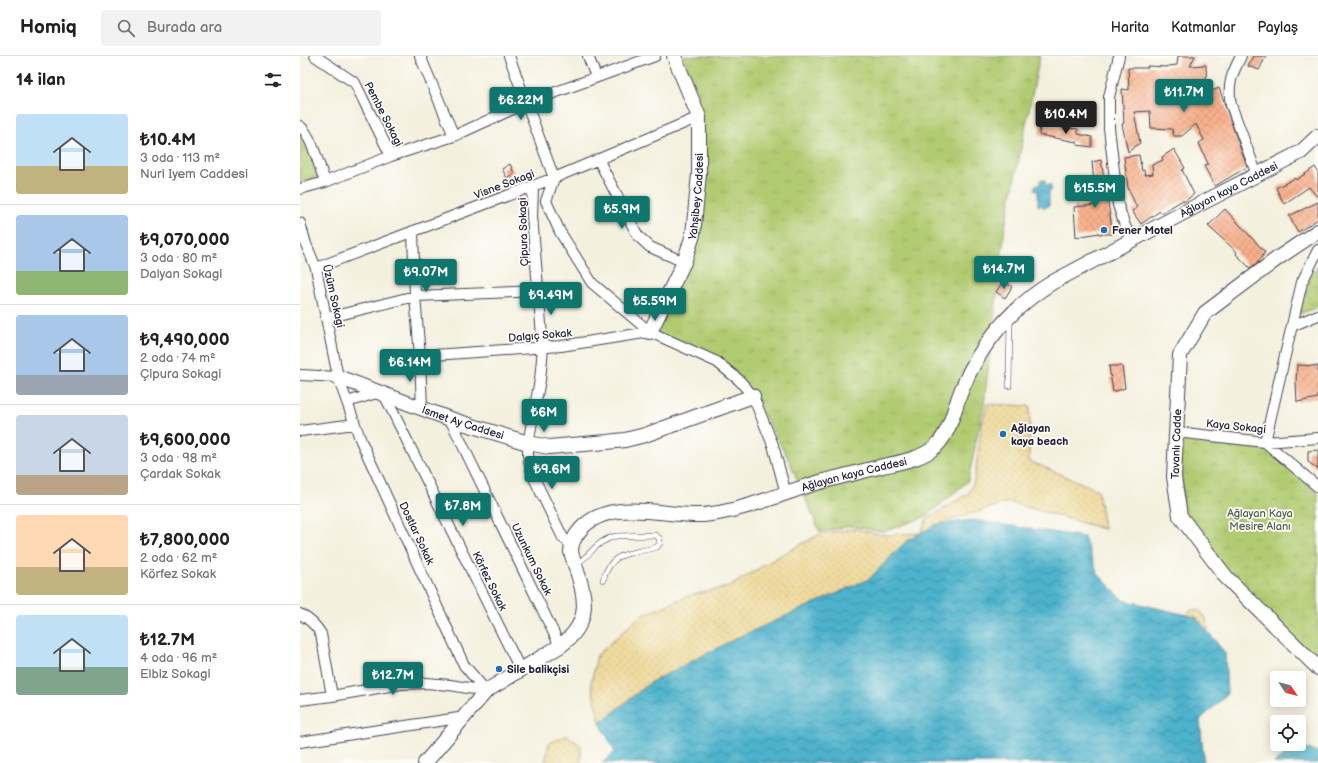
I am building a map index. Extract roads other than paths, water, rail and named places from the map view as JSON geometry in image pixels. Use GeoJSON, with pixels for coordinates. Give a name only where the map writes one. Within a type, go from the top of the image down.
{"type":"FeatureCollection","features":[{"type":"Feature","properties":{"kind":"street","name":"Pembe Sokagi"},"geometry":{"type":"LineString","coordinates":[[315,56],[355,83],[391,156]]}},
{"type":"Feature","properties":{"kind":"street"},"geometry":{"type":"LineString","coordinates":[[420,56],[454,136]]}},
{"type":"Feature","properties":{"kind":"street"},"geometry":{"type":"LineString","coordinates":[[509,56],[554,178],[546,201],[560,232],[592,283],[650,332],[717,362],[739,380],[753,396],[773,445],[786,494]]}},
{"type":"Feature","properties":{"kind":"street"},"geometry":{"type":"LineString","coordinates":[[588,56],[596,77]]}},
{"type":"Feature","properties":{"kind":"street"},"geometry":{"type":"LineString","coordinates":[[300,189],[325,182],[391,156],[454,136],[526,103],[655,56]]}},
{"type":"Feature","properties":{"kind":"street","name":"Yahşibey Caddesi"},"geometry":{"type":"LineString","coordinates":[[650,332],[684,262],[693,235],[699,174],[699,117],[674,56]]}},
{"type":"Feature","properties":{"kind":"street"},"geometry":{"type":"LineString","coordinates":[[1119,56],[1109,98],[1109,128],[1118,205],[1132,241]]}},
{"type":"Feature","properties":{"kind":"street"},"geometry":{"type":"LineString","coordinates":[[1241,56],[1232,74],[1229,89],[1231,105],[1257,175]]}},
{"type":"Feature","properties":{"kind":"street","name":"Visne Sokagi"},"geometry":{"type":"LineString","coordinates":[[316,268],[554,178],[699,117]]}},
{"type":"Feature","properties":{"kind":"street"},"geometry":{"type":"LineString","coordinates":[[300,126],[304,129],[315,152],[325,182]]}},
{"type":"Feature","properties":{"kind":"street","name":"Ağlayan kaya Caddesi"},"geometry":{"type":"LineString","coordinates":[[571,544],[580,530],[592,519],[612,511],[625,510],[688,515],[718,514],[786,494],[822,481],[919,457],[935,447],[942,439],[948,428],[968,373],[987,342],[1010,316],[1037,292],[1301,152],[1318,136]]}},
{"type":"Feature","properties":{"kind":"street"},"geometry":{"type":"LineString","coordinates":[[598,159],[638,236],[650,247],[684,262]]}},
{"type":"Feature","properties":{"kind":"street","name":"Çipura Sokagi"},"geometry":{"type":"LineString","coordinates":[[533,186],[532,216],[543,348],[540,380],[528,443],[529,462],[534,478],[563,538],[571,544]]}},
{"type":"Feature","properties":{"kind":"street","name":"Üzüm Sokagi"},"geometry":{"type":"LineString","coordinates":[[300,223],[303,245],[316,268],[338,377]]}},
{"type":"Feature","properties":{"kind":"street"},"geometry":{"type":"LineString","coordinates":[[413,231],[415,296],[420,356],[422,408]]}},
{"type":"Feature","properties":{"kind":"street","name":"Tavanlı Cadde"},"geometry":{"type":"LineString","coordinates":[[1318,231],[1278,258],[1205,313],[1180,355],[1174,477],[1180,516],[1226,577],[1318,668]]}},
{"type":"Feature","properties":{"kind":"street"},"geometry":{"type":"LineString","coordinates":[[1318,250],[1302,282],[1265,442],[1318,487]]}},
{"type":"Feature","properties":{"kind":"street"},"geometry":{"type":"LineString","coordinates":[[327,318],[415,296],[538,291]]}},
{"type":"Feature","properties":{"kind":"street"},"geometry":{"type":"LineString","coordinates":[[1292,326],[1318,314]]}},
{"type":"Feature","properties":{"kind":"street","name":"Dalgıç Sokak"},"geometry":{"type":"LineString","coordinates":[[420,356],[543,348],[650,332]]}},
{"type":"Feature","properties":{"kind":"street"},"geometry":{"type":"LineString","coordinates":[[300,375],[338,377]]}},
{"type":"Feature","properties":{"kind":"street","name":"İsmet Ay Caddesi"},"geometry":{"type":"LineString","coordinates":[[338,377],[450,419],[528,443],[549,447],[625,440],[658,431],[753,396]]}},
{"type":"Feature","properties":{"kind":"street","name":"Dostlar Sokak"},"geometry":{"type":"LineString","coordinates":[[338,377],[361,441],[464,665],[486,692]]}},
{"type":"Feature","properties":{"kind":"street"},"geometry":{"type":"LineString","coordinates":[[347,402],[382,393]]}},
{"type":"Feature","properties":{"kind":"street","name":"Körfez Sokak"},"geometry":{"type":"LineString","coordinates":[[382,393],[521,671]]}},
{"type":"Feature","properties":{"kind":"street","name":"Uzunkum Sokak"},"geometry":{"type":"LineString","coordinates":[[450,419],[560,646]]}},
{"type":"Feature","properties":{"kind":"street"},"geometry":{"type":"LineString","coordinates":[[300,431],[355,424]]}},
{"type":"Feature","properties":{"kind":"street","name":"Kaya Sokagi"},"geometry":{"type":"LineString","coordinates":[[1176,432],[1265,442],[1318,438]]}},
{"type":"Feature","properties":{"kind":"street"},"geometry":{"type":"LineString","coordinates":[[425,763],[486,692],[560,646],[575,632],[582,617],[584,599],[571,552],[571,544]]}},
{"type":"Feature","properties":{"kind":"street"},"geometry":{"type":"LineString","coordinates":[[300,614],[308,619],[321,634],[332,696]]}},
{"type":"Feature","properties":{"kind":"street"},"geometry":{"type":"LineString","coordinates":[[300,700],[401,684],[450,684],[486,692]]}},
{"type":"Feature","properties":{"kind":"street"},"geometry":{"type":"LineString","coordinates":[[300,742],[465,717]]}},
{"type":"Feature","properties":{"kind":"lane"},"geometry":{"type":"LineString","coordinates":[[1009,386],[1010,316]]}},
{"type":"Feature","properties":{"kind":"lane"},"geometry":{"type":"LineString","coordinates":[[575,564],[596,546],[611,538],[655,535],[659,538],[660,543],[657,546],[620,555],[608,568],[603,580]]}},
{"type":"Feature","properties":{"kind":"water"},"geometry":{"type":"Polygon","coordinates":[[[1040,180],[1045,180],[1045,185],[1051,185],[1051,190],[1049,191],[1049,206],[1044,208],[1041,205],[1038,206],[1038,192],[1035,190],[1035,185],[1040,185],[1040,180]]]}},
{"type":"Feature","properties":{"kind":"water"},"geometry":{"type":"Polygon","coordinates":[[[972,520],[1084,537],[1098,574],[1123,600],[1196,617],[1225,653],[1227,694],[1200,720],[1204,763],[602,763],[615,752],[600,723],[651,682],[739,637],[869,579],[905,542],[935,525],[972,520]]]}},
{"type":"Feature","properties":{"kind":"water"},"geometry":{"type":"Polygon","coordinates":[[[1306,748],[1318,752],[1318,763],[1274,763],[1289,751],[1306,751],[1306,748]]]}},
{"type":"Feature","properties":{"kind":"place","name":"Fener Motel"},"geometry":{"type":"Point","coordinates":[1104,230]}},
{"type":"Feature","properties":{"kind":"place","name":"Ağlayan kaya beach"},"geometry":{"type":"Point","coordinates":[1003,434]}},
{"type":"Feature","properties":{"kind":"place","name":"Sile balikçisi"},"geometry":{"type":"Point","coordinates":[499,669]}},
{"type":"Feature","properties":{"kind":"park label","name":"Ağlayan Kaya Mesire Alanı"},"geometry":{"type":"Point","coordinates":[1260,519]}}]}
